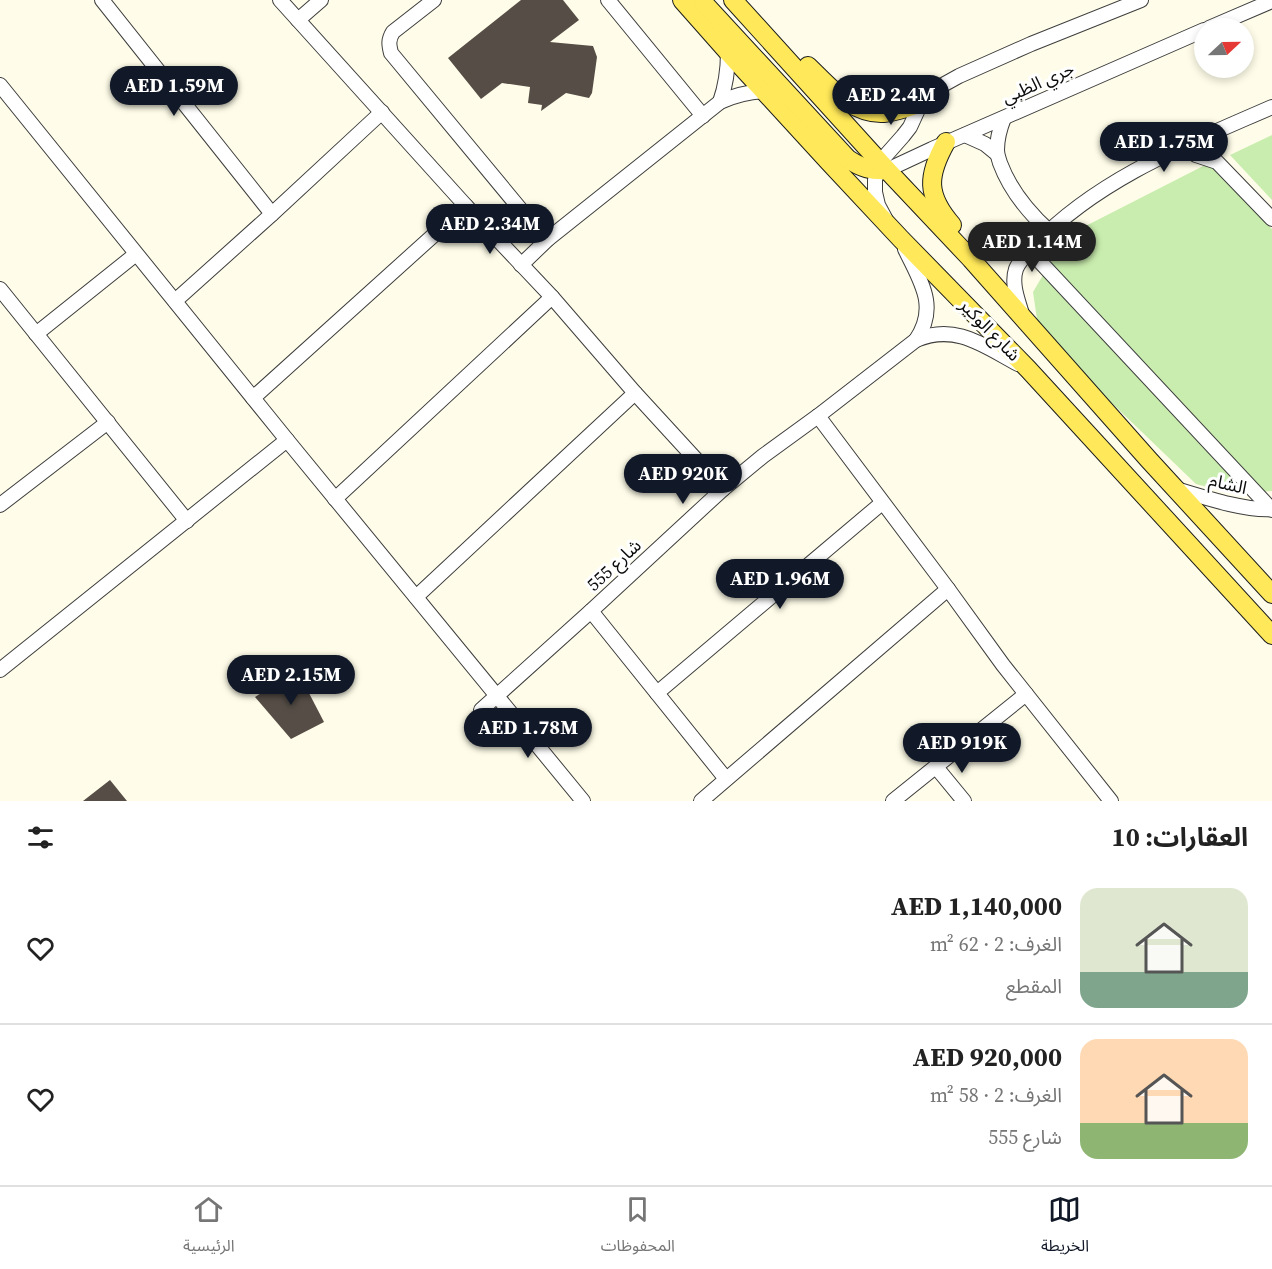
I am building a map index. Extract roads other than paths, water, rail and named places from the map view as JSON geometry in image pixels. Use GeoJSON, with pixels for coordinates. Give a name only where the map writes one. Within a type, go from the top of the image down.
{"type":"FeatureCollection","features":[{"type":"Feature","properties":{"kind":"main road","name":"شارع الوكير"},"geometry":{"type":"LineString","coordinates":[[682,0],[896,234],[1028,369],[1272,635]]}},
{"type":"Feature","properties":{"kind":"main road"},"geometry":{"type":"LineString","coordinates":[[701,0],[848,159],[867,169],[881,168]]}},
{"type":"Feature","properties":{"kind":"main road","name":"شارع الوكير"},"geometry":{"type":"LineString","coordinates":[[733,0],[881,168],[971,259],[1272,594]]}},
{"type":"Feature","properties":{"kind":"main road"},"geometry":{"type":"LineString","coordinates":[[778,50],[792,53],[844,100],[858,108],[884,113],[921,103]]}},
{"type":"Feature","properties":{"kind":"main road"},"geometry":{"type":"LineString","coordinates":[[946,142],[933,169],[933,194],[939,208],[966,242],[971,259]]}},
{"type":"Feature","properties":{"kind":"street"},"geometry":{"type":"LineString","coordinates":[[102,0],[272,214]]}},
{"type":"Feature","properties":{"kind":"street"},"geometry":{"type":"LineString","coordinates":[[280,0],[466,206],[552,297],[635,393],[723,489]]}},
{"type":"Feature","properties":{"kind":"street"},"geometry":{"type":"LineString","coordinates":[[298,20],[321,0]]}},
{"type":"Feature","properties":{"kind":"street"},"geometry":{"type":"LineString","coordinates":[[434,0],[393,32],[388,44],[391,53],[541,234],[548,239]]}},
{"type":"Feature","properties":{"kind":"street"},"geometry":{"type":"LineString","coordinates":[[608,0],[703,116]]}},
{"type":"Feature","properties":{"kind":"street"},"geometry":{"type":"LineString","coordinates":[[916,340],[925,324],[927,298],[896,234],[883,216],[877,198],[875,180],[910,127],[921,103],[932,91],[959,76],[1112,5],[1141,0]]}},
{"type":"Feature","properties":{"kind":"street"},"geometry":{"type":"LineString","coordinates":[[1233,18],[1272,2]]}},
{"type":"Feature","properties":{"kind":"street","name":"جري الظبي"},"geometry":{"type":"LineString","coordinates":[[881,168],[965,135],[1194,34]]}},
{"type":"Feature","properties":{"kind":"street"},"geometry":{"type":"LineString","coordinates":[[720,102],[728,72],[728,52]]}},
{"type":"Feature","properties":{"kind":"street"},"geometry":{"type":"LineString","coordinates":[[0,86],[583,801]]}},
{"type":"Feature","properties":{"kind":"street"},"geometry":{"type":"LineString","coordinates":[[521,265],[548,239],[720,102],[746,92],[764,91]]}},
{"type":"Feature","properties":{"kind":"street"},"geometry":{"type":"LineString","coordinates":[[1023,318],[1014,276],[1017,266],[1049,231],[1106,189],[1156,159],[1272,107]]}},
{"type":"Feature","properties":{"kind":"street"},"geometry":{"type":"LineString","coordinates":[[175,301],[382,112]]}},
{"type":"Feature","properties":{"kind":"street"},"geometry":{"type":"LineString","coordinates":[[1004,118],[996,153],[1003,171],[1022,203],[1049,231]]}},
{"type":"Feature","properties":{"kind":"street"},"geometry":{"type":"LineString","coordinates":[[965,135],[985,144],[996,153]]}},
{"type":"Feature","properties":{"kind":"street"},"geometry":{"type":"LineString","coordinates":[[1185,145],[1196,155],[1212,160],[1223,167],[1272,219]]}},
{"type":"Feature","properties":{"kind":"street"},"geometry":{"type":"LineString","coordinates":[[253,398],[466,206]]}},
{"type":"Feature","properties":{"kind":"street"},"geometry":{"type":"LineString","coordinates":[[1030,251],[1272,509]]}},
{"type":"Feature","properties":{"kind":"street"},"geometry":{"type":"LineString","coordinates":[[36,334],[136,254]]}},
{"type":"Feature","properties":{"kind":"street"},"geometry":{"type":"LineString","coordinates":[[0,289],[187,521]]}},
{"type":"Feature","properties":{"kind":"street"},"geometry":{"type":"LineString","coordinates":[[336,499],[552,297]]}},
{"type":"Feature","properties":{"kind":"street","name":"شارع 555"},"geometry":{"type":"LineString","coordinates":[[481,710],[723,489],[916,340],[942,333],[958,334],[1028,369]]}},
{"type":"Feature","properties":{"kind":"street"},"geometry":{"type":"LineString","coordinates":[[416,597],[635,393]]}},
{"type":"Feature","properties":{"kind":"street"},"geometry":{"type":"LineString","coordinates":[[818,416],[1003,665],[1111,801]]}},
{"type":"Feature","properties":{"kind":"street"},"geometry":{"type":"LineString","coordinates":[[2,498],[108,422]]}},
{"type":"Feature","properties":{"kind":"street"},"geometry":{"type":"LineString","coordinates":[[0,670],[287,440]]}},
{"type":"Feature","properties":{"kind":"street","name":"الشام"},"geometry":{"type":"LineString","coordinates":[[1176,489],[1225,502],[1272,509]]}},
{"type":"Feature","properties":{"kind":"street"},"geometry":{"type":"LineString","coordinates":[[657,693],[882,503]]}},
{"type":"Feature","properties":{"kind":"street"},"geometry":{"type":"LineString","coordinates":[[701,801],[948,589]]}},
{"type":"Feature","properties":{"kind":"street"},"geometry":{"type":"LineString","coordinates":[[591,611],[726,779]]}},
{"type":"Feature","properties":{"kind":"street"},"geometry":{"type":"LineString","coordinates":[[893,801],[1026,694]]}},
{"type":"Feature","properties":{"kind":"street"},"geometry":{"type":"LineString","coordinates":[[936,767],[964,801]]}}]}
